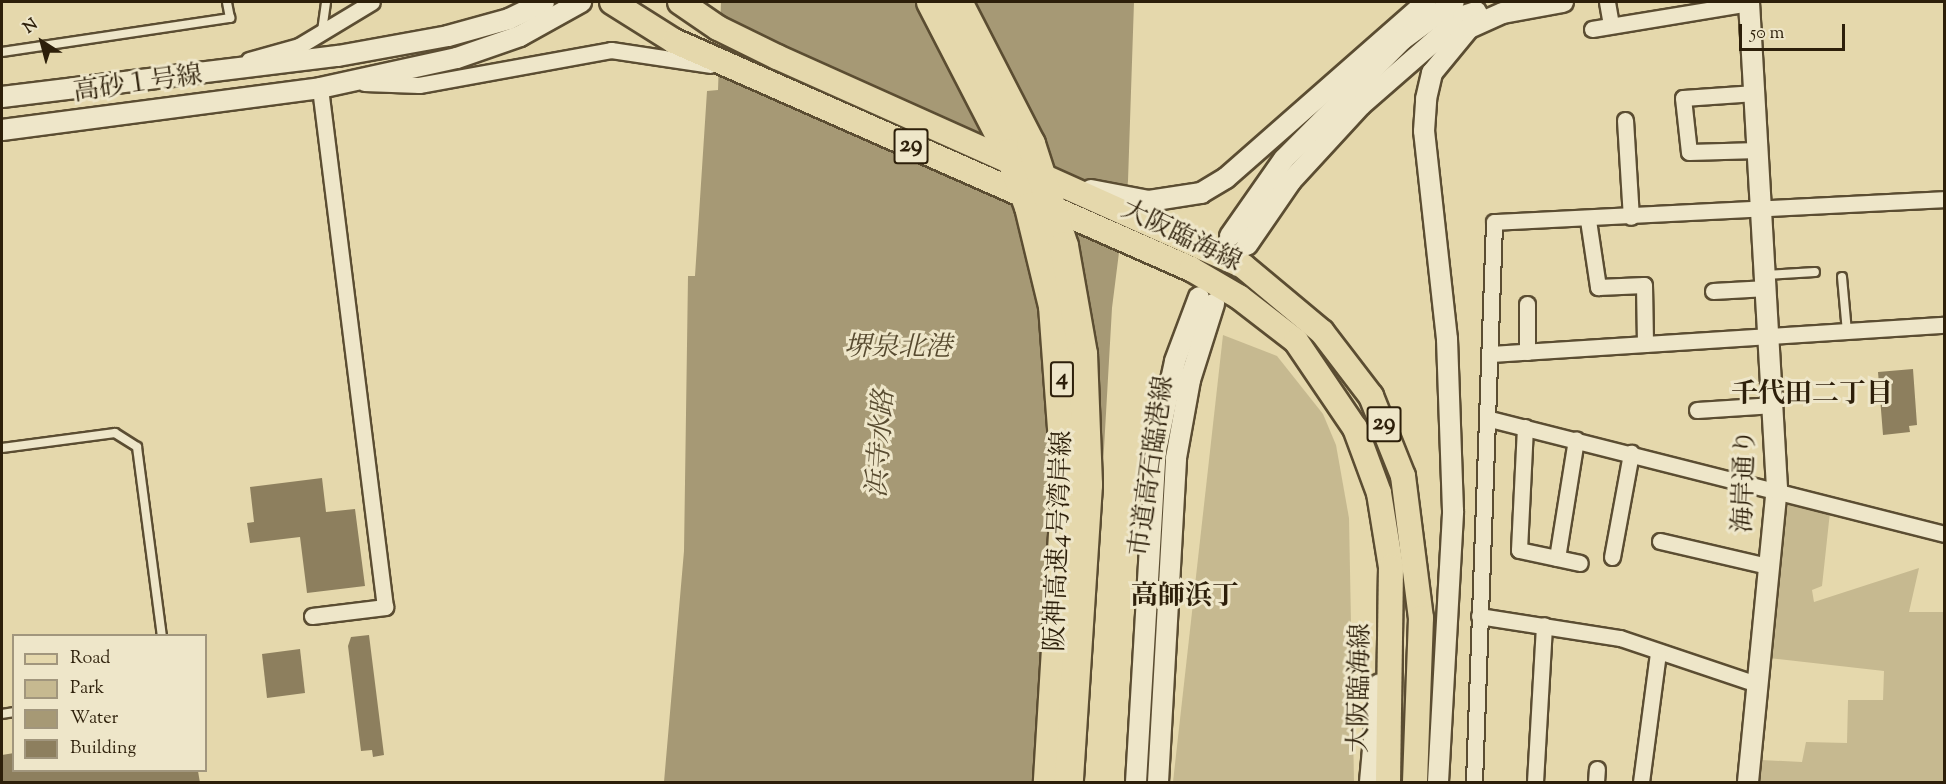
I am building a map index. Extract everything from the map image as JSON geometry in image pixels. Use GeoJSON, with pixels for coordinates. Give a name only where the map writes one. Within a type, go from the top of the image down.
{"type":"FeatureCollection","features":[{"type":"Feature","properties":{"kind":"highway","name":"阪神高速4号湾岸線"},"geometry":{"type":"LineString","coordinates":[[931,2],[1010,153],[1029,207],[1053,306],[1066,485],[1048,783]]}},
{"type":"Feature","properties":{"kind":"highway","name":"阪神高速4号湾岸線"},"geometry":{"type":"LineString","coordinates":[[958,2],[1031,144],[1064,246],[1083,354],[1088,485],[1069,783]]}},
{"type":"Feature","properties":{"kind":"main road","name":"大阪臨海線"},"geometry":{"type":"LineString","coordinates":[[612,2],[715,63],[743,72],[1217,283],[1296,341],[1355,428],[1379,493],[1391,567],[1388,783]]}},
{"type":"Feature","properties":{"kind":"main road","name":"大阪臨海線"},"geometry":{"type":"LineString","coordinates":[[680,2],[718,28],[1069,184],[1109,199],[1243,266],[1274,288],[1341,353],[1371,396],[1403,476],[1413,532],[1421,618],[1415,783]]}},
{"type":"Feature","properties":{"kind":"street"},"geometry":{"type":"LineString","coordinates":[[200,74],[321,35],[372,2]]}},
{"type":"Feature","properties":{"kind":"street","name":"高砂１号線"},"geometry":{"type":"LineString","coordinates":[[2,97],[280,64],[448,36],[509,19],[544,2]]}},
{"type":"Feature","properties":{"kind":"street","name":"高砂１号線"},"geometry":{"type":"LineString","coordinates":[[2,130],[320,88],[457,58],[520,36],[581,2]]}},
{"type":"Feature","properties":{"kind":"street"},"geometry":{"type":"LineString","coordinates":[[1109,199],[1180,200],[1226,178],[1426,2]]}},
{"type":"Feature","properties":{"kind":"street"},"geometry":{"type":"LineString","coordinates":[[1239,241],[1361,105],[1460,6],[1516,2]]}},
{"type":"Feature","properties":{"kind":"street"},"geometry":{"type":"LineString","coordinates":[[1438,783],[1453,511],[1447,339],[1424,131],[1426,99],[1432,73],[1469,28],[1503,14],[1563,2]]}},
{"type":"Feature","properties":{"kind":"street"},"geometry":{"type":"LineString","coordinates":[[1607,2],[1611,25]]}},
{"type":"Feature","properties":{"kind":"street"},"geometry":{"type":"LineString","coordinates":[[1592,29],[1749,2]]}},
{"type":"Feature","properties":{"kind":"street","name":"海岸通り"},"geometry":{"type":"LineString","coordinates":[[1748,783],[1777,488],[1767,281],[1749,2]]}},
{"type":"Feature","properties":{"kind":"street"},"geometry":{"type":"LineString","coordinates":[[340,82],[419,85],[610,50],[715,63]]}},
{"type":"Feature","properties":{"kind":"street"},"geometry":{"type":"LineString","coordinates":[[312,616],[384,608],[320,88]]}},
{"type":"Feature","properties":{"kind":"street"},"geometry":{"type":"LineString","coordinates":[[1755,93],[1683,98],[1689,152],[1758,150]]}},
{"type":"Feature","properties":{"kind":"street"},"geometry":{"type":"LineString","coordinates":[[1624,120],[1631,217]]}},
{"type":"Feature","properties":{"kind":"street"},"geometry":{"type":"LineString","coordinates":[[1474,783],[1479,616],[1490,418],[1494,222],[1588,220],[1944,199]]}},
{"type":"Feature","properties":{"kind":"street"},"geometry":{"type":"LineString","coordinates":[[1588,220],[1598,287],[1644,285],[1645,344]]}},
{"type":"Feature","properties":{"kind":"street"},"geometry":{"type":"LineString","coordinates":[[1713,291],[1767,281]]}},
{"type":"Feature","properties":{"kind":"street","name":"市道高石臨港線"},"geometry":{"type":"LineString","coordinates":[[1136,783],[1156,450],[1174,361],[1207,301],[1176,458],[1158,783]]}},
{"type":"Feature","properties":{"kind":"street"},"geometry":{"type":"LineString","coordinates":[[1527,304],[1527,352]]}},
{"type":"Feature","properties":{"kind":"street"},"geometry":{"type":"LineString","coordinates":[[1491,354],[1770,338],[1944,325]]}},
{"type":"Feature","properties":{"kind":"street"},"geometry":{"type":"LineString","coordinates":[[1697,410],[1774,405]]}},
{"type":"Feature","properties":{"kind":"street"},"geometry":{"type":"LineString","coordinates":[[1490,418],[1777,488],[1944,534]]}},
{"type":"Feature","properties":{"kind":"street"},"geometry":{"type":"LineString","coordinates":[[1525,427],[1519,550],[1580,563]]}},
{"type":"Feature","properties":{"kind":"street"},"geometry":{"type":"LineString","coordinates":[[1557,558],[1576,440]]}},
{"type":"Feature","properties":{"kind":"street"},"geometry":{"type":"LineString","coordinates":[[1612,557],[1631,453]]}},
{"type":"Feature","properties":{"kind":"street"},"geometry":{"type":"LineString","coordinates":[[1660,541],[1763,565]]}},
{"type":"Feature","properties":{"kind":"street"},"geometry":{"type":"LineString","coordinates":[[1370,783],[1391,567]]}},
{"type":"Feature","properties":{"kind":"street"},"geometry":{"type":"LineString","coordinates":[[1479,616],[1544,624],[1620,638],[1757,684]]}},
{"type":"Feature","properties":{"kind":"street"},"geometry":{"type":"LineString","coordinates":[[1535,783],[1544,624]]}},
{"type":"Feature","properties":{"kind":"street"},"geometry":{"type":"LineString","coordinates":[[1641,783],[1658,652]]}},
{"type":"Feature","properties":{"kind":"lane"},"geometry":{"type":"LineString","coordinates":[[2,52],[230,18],[227,2]]}},
{"type":"Feature","properties":{"kind":"lane"},"geometry":{"type":"LineString","coordinates":[[321,35],[326,2]]}},
{"type":"Feature","properties":{"kind":"lane"},"geometry":{"type":"LineString","coordinates":[[1767,281],[1815,272]]}},
{"type":"Feature","properties":{"kind":"lane"},"geometry":{"type":"LineString","coordinates":[[1842,277],[1847,332]]}},
{"type":"Feature","properties":{"kind":"lane"},"geometry":{"type":"LineString","coordinates":[[2,448],[115,433],[137,447],[162,634]]}},
{"type":"Feature","properties":{"kind":"green space"},"geometry":{"type":"Polygon","coordinates":[[[1223,335],[1277,356],[1323,414],[1336,445],[1349,518],[1354,782],[1173,782],[1223,335]]]}},
{"type":"Feature","properties":{"kind":"green space"},"geometry":{"type":"Polygon","coordinates":[[[1785,500],[1830,512],[1822,586],[1812,590],[1814,602],[1919,568],[1909,612],[1944,612],[1944,782],[1758,782],[1761,760],[1802,762],[1806,742],[1847,743],[1848,700],[1883,700],[1884,671],[1768,658],[1785,500]]]}},
{"type":"Feature","properties":{"kind":"water","name":"堺泉北港"},"geometry":{"type":"Polygon","coordinates":[[[721,2],[1134,2],[1128,181],[1112,308],[1085,782],[664,782],[684,551],[688,276],[695,276],[707,91],[718,90],[721,2]]]}},
{"type":"Feature","properties":{"kind":"building"},"geometry":{"type":"Polygon","coordinates":[[[1913,369],[1917,425],[1909,426],[1910,432],[1883,435],[1878,372],[1913,369]]]}},
{"type":"Feature","properties":{"kind":"building"},"geometry":{"type":"Polygon","coordinates":[[[322,478],[326,512],[355,509],[365,586],[307,593],[300,537],[250,543],[247,523],[254,522],[250,487],[322,478]]]}},
{"type":"Feature","properties":{"kind":"building"},"geometry":{"type":"Polygon","coordinates":[[[369,635],[384,755],[373,757],[372,750],[361,751],[348,646],[351,637],[369,635]]]}},
{"type":"Feature","properties":{"kind":"building"},"geometry":{"type":"Polygon","coordinates":[[[300,649],[305,693],[267,698],[262,654],[300,649]]]}},
{"type":"Feature","properties":{"kind":"building"},"geometry":{"type":"Polygon","coordinates":[[[12,753],[12,772],[198,772],[200,783],[2,783],[2,755],[12,753]]]}},
{"type":"Feature","properties":{"kind":"district","name":"千代田二丁目"},"geometry":{"type":"Point","coordinates":[1812,396]}},
{"type":"Feature","properties":{"kind":"district","name":"高師浜丁"},"geometry":{"type":"Point","coordinates":[1185,598]}},
{"type":"Feature","properties":{"kind":"water label","name":"浜寺水路"},"geometry":{"type":"Point","coordinates":[882,444]}}]}
